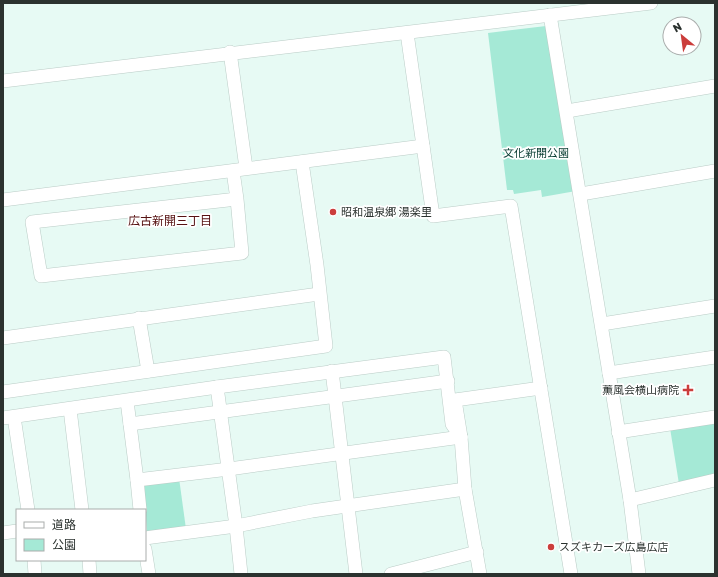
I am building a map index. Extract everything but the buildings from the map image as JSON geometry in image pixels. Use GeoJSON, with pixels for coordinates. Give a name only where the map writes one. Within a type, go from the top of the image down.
{"type":"FeatureCollection","features":[{"type":"Feature","properties":{"kind":"street"},"geometry":{"type":"LineString","coordinates":[[3,81],[230,52],[407,33],[651,3]]}},
{"type":"Feature","properties":{"kind":"street"},"geometry":{"type":"LineString","coordinates":[[550,16],[610,373],[618,432],[630,500],[639,574]]}},
{"type":"Feature","properties":{"kind":"street"},"geometry":{"type":"LineString","coordinates":[[407,33],[433,216],[511,206],[571,574]]}},
{"type":"Feature","properties":{"kind":"street"},"geometry":{"type":"LineString","coordinates":[[230,52],[246,168]]}},
{"type":"Feature","properties":{"kind":"street"},"geometry":{"type":"LineString","coordinates":[[567,111],[715,86]]}},
{"type":"Feature","properties":{"kind":"street"},"geometry":{"type":"LineString","coordinates":[[3,200],[423,146]]}},
{"type":"Feature","properties":{"kind":"street"},"geometry":{"type":"LineString","coordinates":[[3,392],[326,346],[319,294],[317,265],[302,162]]}},
{"type":"Feature","properties":{"kind":"street"},"geometry":{"type":"LineString","coordinates":[[233,171],[237,199],[242,253],[41,276],[32,222],[237,199]]}},
{"type":"Feature","properties":{"kind":"street"},"geometry":{"type":"LineString","coordinates":[[580,194],[715,171]]}},
{"type":"Feature","properties":{"kind":"street"},"geometry":{"type":"LineString","coordinates":[[3,338],[319,294]]}},
{"type":"Feature","properties":{"kind":"street"},"geometry":{"type":"LineString","coordinates":[[602,324],[715,306]]}},
{"type":"Feature","properties":{"kind":"street"},"geometry":{"type":"LineString","coordinates":[[138,318],[148,371]]}},
{"type":"Feature","properties":{"kind":"street"},"geometry":{"type":"LineString","coordinates":[[28,509],[9,418],[217,387],[444,356],[452,424],[461,437]]}},
{"type":"Feature","properties":{"kind":"street"},"geometry":{"type":"LineString","coordinates":[[610,373],[715,357]]}},
{"type":"Feature","properties":{"kind":"street"},"geometry":{"type":"LineString","coordinates":[[332,371],[343,453],[356,574]]}},
{"type":"Feature","properties":{"kind":"street"},"geometry":{"type":"LineString","coordinates":[[130,424],[448,381]]}},
{"type":"Feature","properties":{"kind":"street"},"geometry":{"type":"LineString","coordinates":[[217,387],[229,469],[241,574]]}},
{"type":"Feature","properties":{"kind":"street"},"geometry":{"type":"LineString","coordinates":[[480,574],[465,489],[461,437],[455,400],[541,388]]}},
{"type":"Feature","properties":{"kind":"street"},"geometry":{"type":"LineString","coordinates":[[127,401],[140,509]]}},
{"type":"Feature","properties":{"kind":"street"},"geometry":{"type":"LineString","coordinates":[[70,409],[82,509]]}},
{"type":"Feature","properties":{"kind":"street"},"geometry":{"type":"LineString","coordinates":[[618,432],[715,417]]}},
{"type":"Feature","properties":{"kind":"street"},"geometry":{"type":"LineString","coordinates":[[137,480],[461,437]]}},
{"type":"Feature","properties":{"kind":"street"},"geometry":{"type":"LineString","coordinates":[[630,500],[715,480]]}},
{"type":"Feature","properties":{"kind":"street"},"geometry":{"type":"LineString","coordinates":[[146,538],[236,526],[312,511],[465,489]]}},
{"type":"Feature","properties":{"kind":"street"},"geometry":{"type":"LineString","coordinates":[[3,533],[16,531]]}},
{"type":"Feature","properties":{"kind":"street"},"geometry":{"type":"LineString","coordinates":[[390,574],[477,552]]}},
{"type":"Feature","properties":{"kind":"street"},"geometry":{"type":"LineString","coordinates":[[146,555],[149,574]]}},
{"type":"Feature","properties":{"kind":"street"},"geometry":{"type":"LineString","coordinates":[[34,561],[35,574]]}},
{"type":"Feature","properties":{"kind":"street"},"geometry":{"type":"LineString","coordinates":[[89,561],[90,574]]}},
{"type":"Feature","properties":{"kind":"green space","name":"文化新開公園"},"geometry":{"type":"Polygon","coordinates":[[[546,26],[576,191],[542,197],[541,190],[514,194],[513,190],[507,190],[488,33],[546,26]]]}},
{"type":"Feature","properties":{"kind":"green space"},"geometry":{"type":"Polygon","coordinates":[[[715,421],[715,476],[679,484],[670,428],[715,421]]]}},
{"type":"Feature","properties":{"kind":"green space"},"geometry":{"type":"Polygon","coordinates":[[[179,478],[186,529],[147,532],[144,482],[179,478]]]}},
{"type":"Feature","properties":{"kind":"place","name":"昭和温泉郷 湯楽里"},"geometry":{"type":"Point","coordinates":[333,212]}},
{"type":"Feature","properties":{"kind":"place","name":"薫風会横山病院"},"geometry":{"type":"Point","coordinates":[688,390]}},
{"type":"Feature","properties":{"kind":"place","name":"スズキカーズ広島広店"},"geometry":{"type":"Point","coordinates":[551,547]}},
{"type":"Feature","properties":{"kind":"district","name":"広古新開三丁目"},"geometry":{"type":"Point","coordinates":[170,221]}}]}
